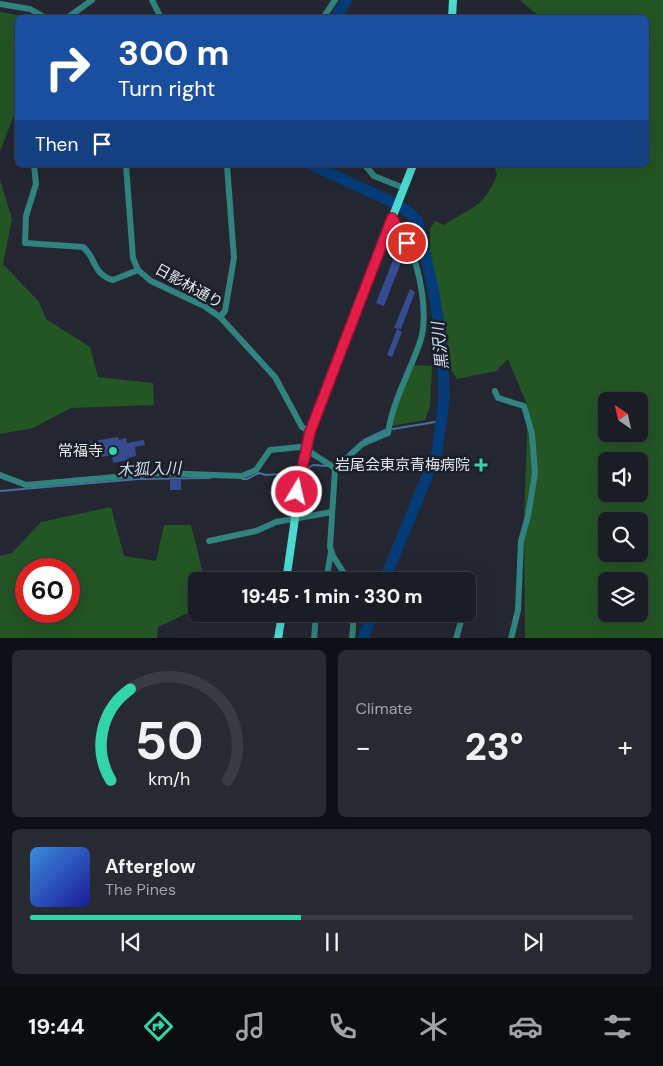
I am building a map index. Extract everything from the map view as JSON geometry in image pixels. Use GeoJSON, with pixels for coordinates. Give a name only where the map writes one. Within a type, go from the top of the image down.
{"type":"FeatureCollection","features":[{"type":"Feature","properties":{"kind":"main road"},"geometry":{"type":"LineString","coordinates":[[452,15],[453,0]]}},
{"type":"Feature","properties":{"kind":"main road"},"geometry":{"type":"LineString","coordinates":[[287,572],[305,449],[310,432],[412,167]]}},
{"type":"Feature","properties":{"kind":"main road"},"geometry":{"type":"LineString","coordinates":[[278,638],[281,622]]}},
{"type":"Feature","properties":{"kind":"street"},"geometry":{"type":"LineString","coordinates":[[71,15],[92,0]]}},
{"type":"Feature","properties":{"kind":"street"},"geometry":{"type":"LineString","coordinates":[[152,0],[160,15]]}},
{"type":"Feature","properties":{"kind":"street"},"geometry":{"type":"LineString","coordinates":[[325,15],[335,0]]}},
{"type":"Feature","properties":{"kind":"street"},"geometry":{"type":"LineString","coordinates":[[0,4],[36,14]]}},
{"type":"Feature","properties":{"kind":"street"},"geometry":{"type":"LineString","coordinates":[[34,167],[36,184],[26,216],[25,243],[83,247],[88,252],[92,264],[98,272],[113,280],[138,270]]}},
{"type":"Feature","properties":{"kind":"street","name":"日影林通り"},"geometry":{"type":"LineString","coordinates":[[126,167],[134,258],[138,270],[151,281],[204,306],[220,317],[275,377],[302,427],[310,432]]}},
{"type":"Feature","properties":{"kind":"street"},"geometry":{"type":"LineString","coordinates":[[220,317],[225,311],[234,258],[227,167]]}},
{"type":"Feature","properties":{"kind":"street"},"geometry":{"type":"LineString","coordinates":[[367,167],[374,176],[402,192]]}},
{"type":"Feature","properties":{"kind":"street"},"geometry":{"type":"LineString","coordinates":[[335,469],[343,464],[362,444],[388,433],[393,404],[421,341],[423,317],[415,257],[393,217]]}},
{"type":"Feature","properties":{"kind":"street"},"geometry":{"type":"LineString","coordinates":[[495,391],[498,398],[524,406],[532,434],[535,473],[528,516],[521,541],[518,610],[511,638]]}},
{"type":"Feature","properties":{"kind":"street"},"geometry":{"type":"LineString","coordinates":[[0,475],[26,485],[160,473],[242,476],[256,470],[270,450],[294,447],[305,449],[335,469]]}},
{"type":"Feature","properties":{"kind":"street"},"geometry":{"type":"LineString","coordinates":[[327,572],[331,550],[335,469]]}},
{"type":"Feature","properties":{"kind":"street"},"geometry":{"type":"LineString","coordinates":[[209,541],[256,532],[276,522],[332,512]]}},
{"type":"Feature","properties":{"kind":"street"},"geometry":{"type":"LineString","coordinates":[[331,550],[344,572]]}},
{"type":"Feature","properties":{"kind":"street"},"geometry":{"type":"LineString","coordinates":[[314,638],[315,622]]}},
{"type":"Feature","properties":{"kind":"street"},"geometry":{"type":"LineString","coordinates":[[352,638],[353,622]]}},
{"type":"Feature","properties":{"kind":"street"},"geometry":{"type":"LineString","coordinates":[[456,638],[461,622]]}},
{"type":"Feature","properties":{"kind":"green space"},"geometry":{"type":"Polygon","coordinates":[[[520,0],[663,0],[663,638],[525,638],[524,518],[528,407],[508,359],[496,371],[457,379],[445,360],[430,260],[430,229],[435,221],[444,225],[480,202],[490,189],[497,175],[495,167],[649,167],[649,15],[538,15],[520,0]]]}},
{"type":"Feature","properties":{"kind":"green space"},"geometry":{"type":"Polygon","coordinates":[[[0,12],[17,15],[15,15],[15,113],[0,151],[0,12]]]}},
{"type":"Feature","properties":{"kind":"green space"},"geometry":{"type":"Polygon","coordinates":[[[0,180],[12,219],[3,264],[39,302],[46,319],[90,347],[98,377],[153,383],[154,405],[71,408],[33,428],[0,434],[0,180]]]}},
{"type":"Feature","properties":{"kind":"green space"},"geometry":{"type":"Polygon","coordinates":[[[414,365],[432,366],[430,406],[425,420],[392,426],[395,410],[414,365]]]}},
{"type":"Feature","properties":{"kind":"green space"},"geometry":{"type":"Polygon","coordinates":[[[111,507],[124,556],[156,561],[164,525],[191,525],[203,572],[188,572],[188,613],[158,627],[157,638],[0,638],[0,556],[12,553],[41,522],[111,507]]]}},
{"type":"Feature","properties":{"kind":"building"},"geometry":{"type":"Polygon","coordinates":[[[397,250],[405,252],[384,306],[376,303],[397,250]]]}},
{"type":"Feature","properties":{"kind":"building"},"geometry":{"type":"Polygon","coordinates":[[[410,289],[415,292],[401,329],[394,328],[410,289]]]}},
{"type":"Feature","properties":{"kind":"building"},"geometry":{"type":"Polygon","coordinates":[[[397,329],[402,332],[392,357],[387,355],[397,329]]]}},
{"type":"Feature","properties":{"kind":"building","name":"常福寺"},"geometry":{"type":"Polygon","coordinates":[[[118,437],[119,440],[126,438],[127,443],[144,440],[145,445],[135,447],[136,456],[128,458],[129,460],[113,463],[112,455],[91,459],[88,442],[118,437]]]}},
{"type":"Feature","properties":{"kind":"building"},"geometry":{"type":"Polygon","coordinates":[[[181,479],[181,490],[170,490],[170,480],[181,479]]]}},
{"type":"Feature","properties":{"kind":"waterway","name":"黒沢川"},"geometry":{"type":"LineString","coordinates":[[337,15],[347,0]]}},
{"type":"Feature","properties":{"kind":"waterway","name":"黒沢川"},"geometry":{"type":"LineString","coordinates":[[316,167],[388,200],[406,210],[417,220],[433,288],[443,349],[444,400],[437,452],[388,572]]}},
{"type":"Feature","properties":{"kind":"waterway","name":"木狐入川"},"geometry":{"type":"LineString","coordinates":[[393,429],[441,421]]}},
{"type":"Feature","properties":{"kind":"waterway","name":"木狐入川"},"geometry":{"type":"LineString","coordinates":[[364,440],[385,430]]}},
{"type":"Feature","properties":{"kind":"waterway","name":"木狐入川"},"geometry":{"type":"LineString","coordinates":[[308,468],[313,465],[327,466]]}},
{"type":"Feature","properties":{"kind":"waterway","name":"木狐入川"},"geometry":{"type":"LineString","coordinates":[[242,479],[247,479],[259,473],[266,475],[296,473]]}},
{"type":"Feature","properties":{"kind":"waterway","name":"木狐入川"},"geometry":{"type":"LineString","coordinates":[[0,491],[138,479],[210,478]]}},
{"type":"Feature","properties":{"kind":"waterway","name":"黒沢川"},"geometry":{"type":"LineString","coordinates":[[363,638],[369,622]]}},
{"type":"Feature","properties":{"kind":"place","name":"常福寺"},"geometry":{"type":"Point","coordinates":[113,451]}},
{"type":"Feature","properties":{"kind":"place","name":"岩尾会東京青梅病院"},"geometry":{"type":"Point","coordinates":[481,465]}},
{"type":"Feature","properties":{"kind":"route"},"geometry":{"type":"LineString","coordinates":[[297,492],[302,460],[310,432],[392,218],[407,243]]}}]}
